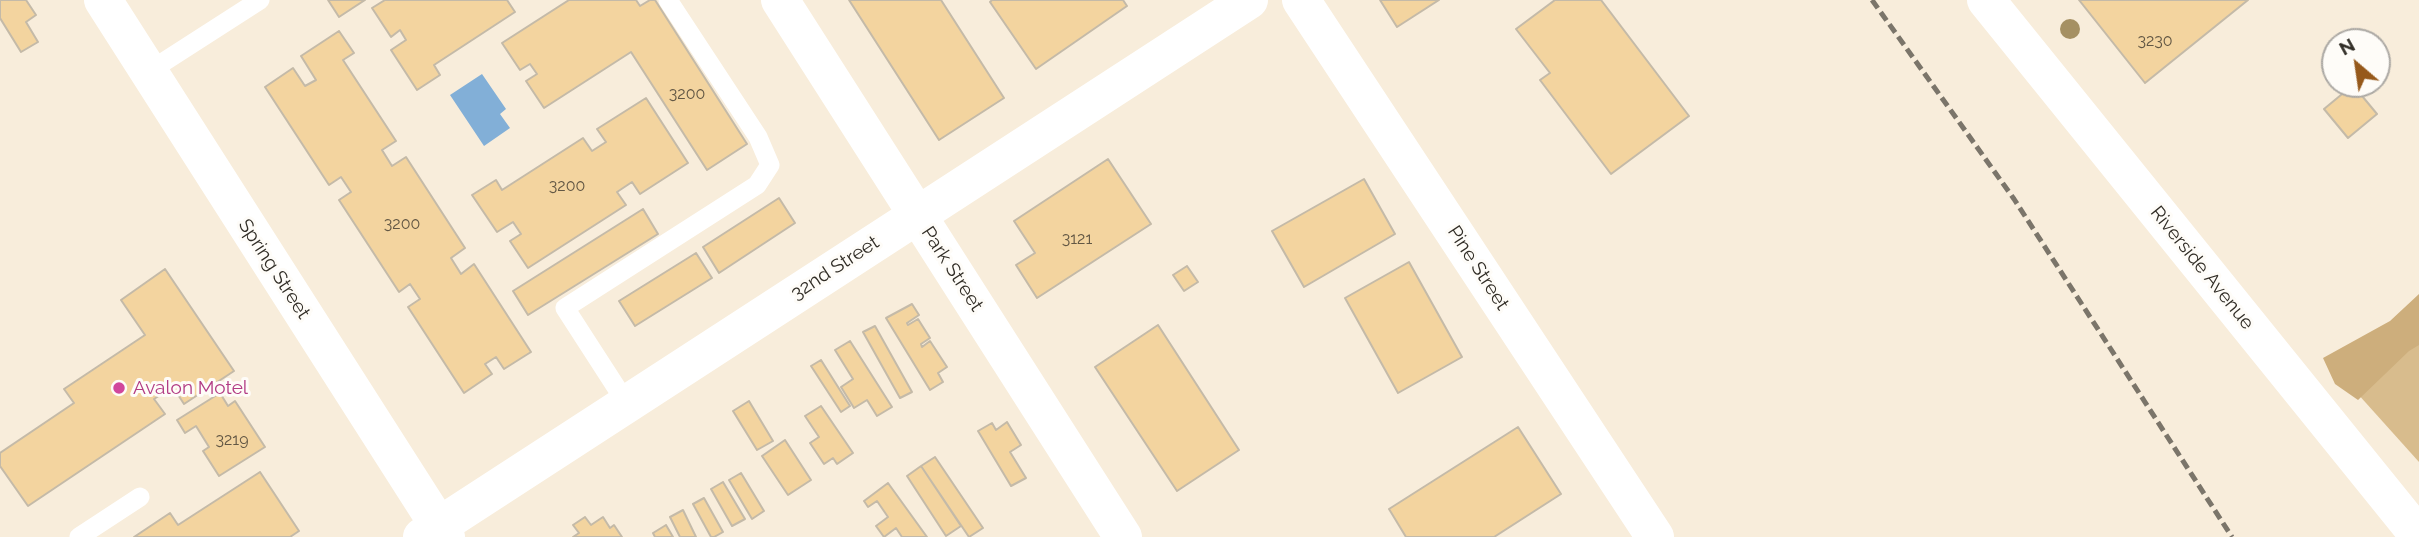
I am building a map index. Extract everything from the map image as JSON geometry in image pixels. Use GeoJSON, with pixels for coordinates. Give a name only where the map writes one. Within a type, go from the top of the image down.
{"type":"FeatureCollection","features":[{"type":"Feature","properties":{"kind":"street","name":"Spring Street"},"geometry":{"type":"LineString","coordinates":[[103,0],[436,533]]}},
{"type":"Feature","properties":{"kind":"street","name":"Park Street"},"geometry":{"type":"LineString","coordinates":[[780,0],[1124,537]]}},
{"type":"Feature","properties":{"kind":"street","name":"32nd Street"},"geometry":{"type":"LineString","coordinates":[[436,533],[627,404],[1249,0]]}},
{"type":"Feature","properties":{"kind":"street","name":"Pine Street"},"geometry":{"type":"LineString","coordinates":[[1301,0],[1655,537]]}},
{"type":"Feature","properties":{"kind":"street","name":"Riverside Avenue"},"geometry":{"type":"LineString","coordinates":[[1986,0],[2419,536]]}},
{"type":"Feature","properties":{"kind":"lane"},"geometry":{"type":"LineString","coordinates":[[148,72],[260,0]]}},
{"type":"Feature","properties":{"kind":"lane"},"geometry":{"type":"LineString","coordinates":[[627,404],[565,308],[757,185],[771,165],[758,137],[668,0]]}},
{"type":"Feature","properties":{"kind":"lane"},"geometry":{"type":"LineString","coordinates":[[79,537],[140,497]]}},
{"type":"Feature","properties":{"kind":"shaded area"},"geometry":{"type":"Polygon","coordinates":[[[2419,294],[2419,345],[2409,351],[2358,400],[2335,384],[2323,358],[2390,321],[2419,294]]]}},
{"type":"Feature","properties":{"kind":"shaded area"},"geometry":{"type":"Polygon","coordinates":[[[2419,337],[2419,462],[2348,383],[2419,337]]]}},
{"type":"Feature","properties":{"kind":"water"},"geometry":{"type":"Polygon","coordinates":[[[482,74],[506,109],[500,114],[510,128],[484,146],[450,95],[482,74]]]}},
{"type":"Feature","properties":{"kind":"building"},"geometry":{"type":"Polygon","coordinates":[[[0,0],[26,0],[36,15],[26,22],[38,42],[21,52],[0,18],[0,0]]]}},
{"type":"Feature","properties":{"kind":"building"},"geometry":{"type":"Polygon","coordinates":[[[328,0],[365,0],[339,17],[328,0]]]}},
{"type":"Feature","properties":{"kind":"building"},"geometry":{"type":"Polygon","coordinates":[[[385,0],[507,0],[515,12],[434,65],[440,75],[417,90],[391,50],[406,40],[400,30],[391,37],[372,8],[385,0]]]}},
{"type":"Feature","properties":{"kind":"building"},"geometry":{"type":"Polygon","coordinates":[[[569,0],[636,0],[640,6],[655,0],[747,144],[707,170],[631,52],[544,108],[526,81],[537,74],[530,64],[520,70],[502,43],[569,0]]]}},
{"type":"Feature","properties":{"kind":"building"},"geometry":{"type":"Polygon","coordinates":[[[849,0],[941,0],[1004,98],[939,140],[849,0]]]}},
{"type":"Feature","properties":{"kind":"building"},"geometry":{"type":"Polygon","coordinates":[[[1123,0],[1127,6],[1036,69],[990,2],[1123,0]]]}},
{"type":"Feature","properties":{"kind":"building"},"geometry":{"type":"Polygon","coordinates":[[[1380,0],[1439,0],[1397,27],[1380,0]]]}},
{"type":"Feature","properties":{"kind":"building"},"geometry":{"type":"Polygon","coordinates":[[[1555,0],[1601,0],[1689,116],[1611,174],[1540,80],[1550,73],[1516,29],[1555,0]]]}},
{"type":"Feature","properties":{"kind":"building"},"geometry":{"type":"Polygon","coordinates":[[[2079,0],[2248,0],[2145,83],[2079,0]]]}},
{"type":"Feature","properties":{"kind":"building"},"geometry":{"type":"Polygon","coordinates":[[[339,31],[354,53],[343,60],[396,141],[382,150],[392,166],[406,157],[465,248],[451,258],[461,274],[474,264],[531,352],[504,369],[496,357],[485,364],[492,374],[464,393],[408,307],[420,299],[410,284],[399,292],[339,200],[351,192],[341,177],[329,185],[265,87],[293,68],[305,86],[316,80],[301,56],[339,31]]]}},
{"type":"Feature","properties":{"kind":"building"},"geometry":{"type":"Polygon","coordinates":[[[646,98],[688,163],[640,194],[632,182],[617,192],[626,205],[528,268],[510,241],[521,234],[513,222],[497,232],[472,195],[496,180],[502,190],[583,138],[592,151],[606,142],[597,129],[646,98]]]}},
{"type":"Feature","properties":{"kind":"building"},"geometry":{"type":"Polygon","coordinates":[[[2337,98],[2364,98],[2377,114],[2348,138],[2324,109],[2337,98]]]}},
{"type":"Feature","properties":{"kind":"building"},"geometry":{"type":"Polygon","coordinates":[[[1108,159],[1151,224],[1037,298],[1016,265],[1035,253],[1014,221],[1108,159]]]}},
{"type":"Feature","properties":{"kind":"building"},"geometry":{"type":"Polygon","coordinates":[[[1364,179],[1395,234],[1304,287],[1272,231],[1364,179]]]}},
{"type":"Feature","properties":{"kind":"building"},"geometry":{"type":"Polygon","coordinates":[[[779,198],[795,223],[719,273],[703,247],[779,198]]]}},
{"type":"Feature","properties":{"kind":"building"},"geometry":{"type":"Polygon","coordinates":[[[643,209],[658,234],[528,315],[513,291],[643,209]]]}},
{"type":"Feature","properties":{"kind":"building"},"geometry":{"type":"Polygon","coordinates":[[[696,253],[712,278],[635,326],[619,301],[696,253]]]}},
{"type":"Feature","properties":{"kind":"building"},"geometry":{"type":"Polygon","coordinates":[[[1409,262],[1462,357],[1398,393],[1345,298],[1409,262]]]}},
{"type":"Feature","properties":{"kind":"building"},"geometry":{"type":"Polygon","coordinates":[[[1187,266],[1198,282],[1184,291],[1173,275],[1187,266]]]}},
{"type":"Feature","properties":{"kind":"building","name":"Avalon Motel"},"geometry":{"type":"Polygon","coordinates":[[[165,269],[234,371],[184,404],[173,387],[154,399],[165,414],[28,506],[0,466],[0,453],[74,403],[64,389],[145,335],[121,300],[165,269]]]}},
{"type":"Feature","properties":{"kind":"building"},"geometry":{"type":"Polygon","coordinates":[[[912,304],[919,315],[907,323],[908,325],[918,319],[930,338],[921,344],[922,347],[930,341],[947,367],[938,373],[943,382],[930,390],[886,318],[912,304]]]}},
{"type":"Feature","properties":{"kind":"building"},"geometry":{"type":"Polygon","coordinates":[[[1158,325],[1239,450],[1177,491],[1095,367],[1158,325]]]}},
{"type":"Feature","properties":{"kind":"building"},"geometry":{"type":"Polygon","coordinates":[[[875,326],[912,392],[900,398],[863,332],[875,326]]]}},
{"type":"Feature","properties":{"kind":"building"},"geometry":{"type":"Polygon","coordinates":[[[850,341],[892,407],[877,416],[867,400],[854,408],[841,387],[853,379],[835,350],[850,341]]]}},
{"type":"Feature","properties":{"kind":"building"},"geometry":{"type":"Polygon","coordinates":[[[821,360],[850,406],[841,412],[811,366],[821,360]]]}},
{"type":"Feature","properties":{"kind":"building"},"geometry":{"type":"Polygon","coordinates":[[[220,393],[228,406],[235,401],[265,447],[219,476],[203,451],[209,447],[196,426],[185,433],[177,420],[220,393]]]}},
{"type":"Feature","properties":{"kind":"building"},"geometry":{"type":"Polygon","coordinates":[[[749,401],[773,441],[757,450],[733,411],[749,401]]]}},
{"type":"Feature","properties":{"kind":"building"},"geometry":{"type":"Polygon","coordinates":[[[821,406],[853,453],[837,464],[833,458],[824,464],[810,443],[819,437],[805,416],[821,406]]]}},
{"type":"Feature","properties":{"kind":"building"},"geometry":{"type":"Polygon","coordinates":[[[1007,422],[1021,445],[1010,452],[1026,478],[1011,486],[978,431],[992,423],[996,430],[1007,422]]]}},
{"type":"Feature","properties":{"kind":"building"},"geometry":{"type":"Polygon","coordinates":[[[1518,427],[1561,494],[1494,537],[1406,537],[1389,509],[1518,427]]]}},
{"type":"Feature","properties":{"kind":"building"},"geometry":{"type":"Polygon","coordinates":[[[785,440],[811,480],[788,495],[762,456],[785,440]]]}},
{"type":"Feature","properties":{"kind":"building"},"geometry":{"type":"Polygon","coordinates":[[[935,457],[983,528],[969,537],[921,466],[935,457]]]}},
{"type":"Feature","properties":{"kind":"building"},"geometry":{"type":"Polygon","coordinates":[[[921,466],[961,526],[946,536],[907,476],[921,466]]]}},
{"type":"Feature","properties":{"kind":"building"},"geometry":{"type":"Polygon","coordinates":[[[260,472],[299,531],[290,537],[134,537],[170,513],[178,525],[260,472]]]}},
{"type":"Feature","properties":{"kind":"building"},"geometry":{"type":"Polygon","coordinates":[[[741,473],[764,511],[752,519],[729,480],[741,473]]]}},
{"type":"Feature","properties":{"kind":"building"},"geometry":{"type":"Polygon","coordinates":[[[723,482],[745,519],[732,526],[711,489],[723,482]]]}},
{"type":"Feature","properties":{"kind":"building"},"geometry":{"type":"Polygon","coordinates":[[[888,483],[927,537],[902,537],[896,528],[884,537],[876,526],[888,517],[877,501],[868,507],[864,501],[888,483]]]}},
{"type":"Feature","properties":{"kind":"building"},"geometry":{"type":"Polygon","coordinates":[[[704,498],[723,532],[714,537],[711,537],[693,504],[704,498]]]}},
{"type":"Feature","properties":{"kind":"building"},"geometry":{"type":"Polygon","coordinates":[[[683,510],[696,537],[680,537],[670,517],[683,510]]]}},
{"type":"Feature","properties":{"kind":"building"},"geometry":{"type":"Polygon","coordinates":[[[585,517],[591,525],[603,517],[610,528],[614,525],[622,537],[573,537],[579,533],[573,525],[585,517]]]}},
{"type":"Feature","properties":{"kind":"building"},"geometry":{"type":"Polygon","coordinates":[[[666,525],[673,537],[655,537],[653,533],[666,525]]]}},
{"type":"Feature","properties":{"kind":"railway"},"geometry":{"type":"LineString","coordinates":[[1872,0],[2014,199],[2232,537]]}},
{"type":"Feature","properties":{"kind":"place","name":"Avalon Motel"},"geometry":{"type":"Point","coordinates":[119,388]}}]}
